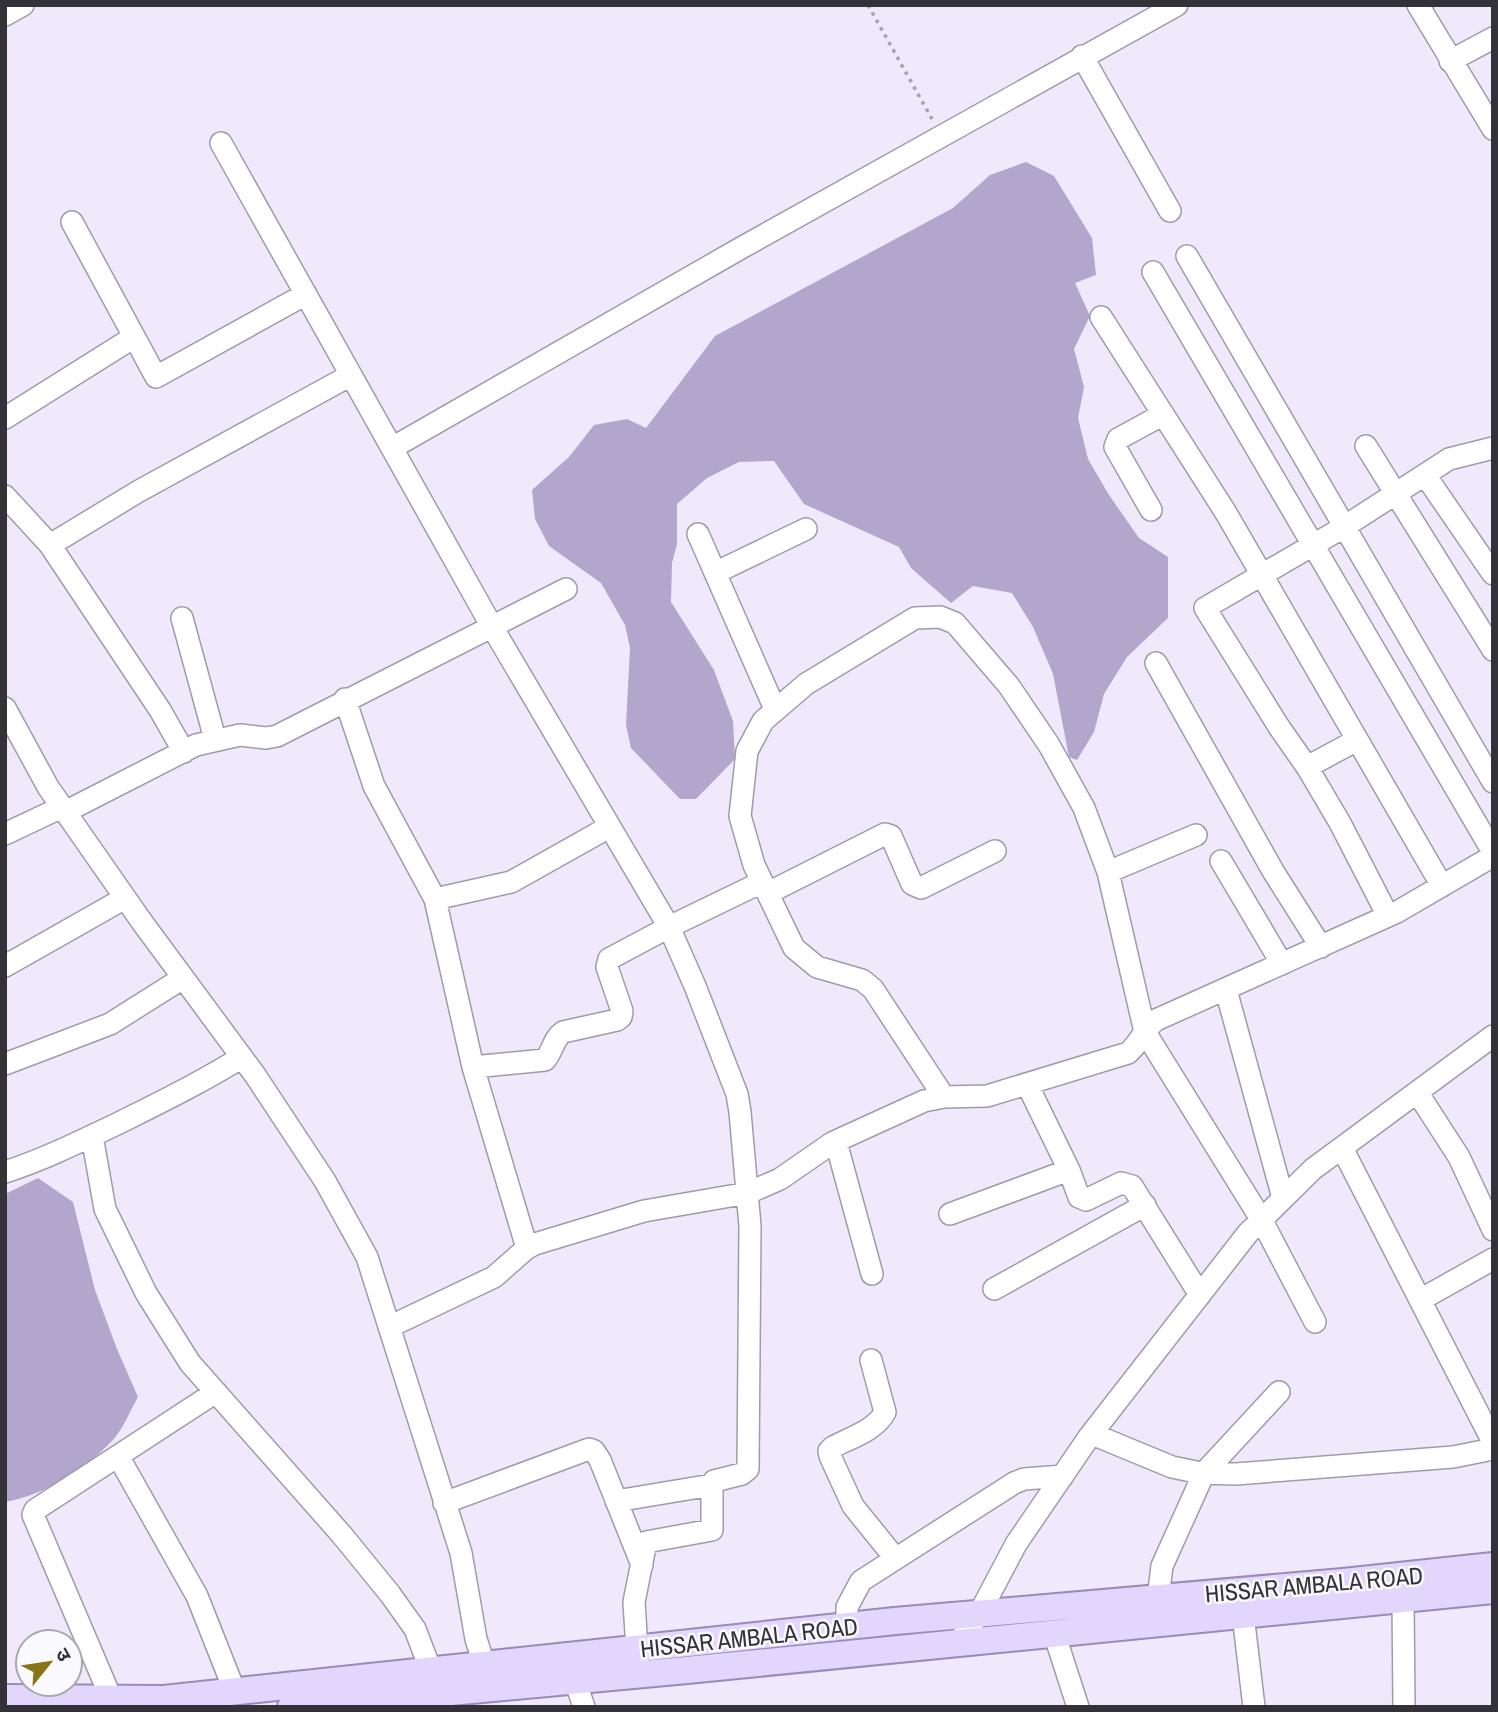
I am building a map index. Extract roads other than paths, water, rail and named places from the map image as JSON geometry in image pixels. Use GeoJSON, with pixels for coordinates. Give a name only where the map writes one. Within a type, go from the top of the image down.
{"type":"FeatureCollection","features":[{"type":"Feature","properties":{"kind":"main road","name":"HISSAR AMBALA ROAD"},"geometry":{"type":"LineString","coordinates":[[638,1662],[847,1626],[1493,1566]]}},
{"type":"Feature","properties":{"kind":"main road","name":"HISSAR AMBALA ROAD"},"geometry":{"type":"LineString","coordinates":[[291,1707],[434,1690],[488,1677],[572,1668],[958,1643],[1493,1590]]}},
{"type":"Feature","properties":{"kind":"main road","name":"HISSAR AMBALA ROAD"},"geometry":{"type":"LineString","coordinates":[[5,1698],[111,1698],[174,1702],[235,1692],[434,1690]]}},
{"type":"Feature","properties":{"kind":"street"},"geometry":{"type":"LineString","coordinates":[[5,15],[23,5]]}},
{"type":"Feature","properties":{"kind":"street"},"geometry":{"type":"LineString","coordinates":[[392,448],[941,135],[1177,5]]}},
{"type":"Feature","properties":{"kind":"street"},"geometry":{"type":"LineString","coordinates":[[1418,5],[1493,129]]}},
{"type":"Feature","properties":{"kind":"street"},"geometry":{"type":"LineString","coordinates":[[1450,61],[1493,38]]}},
{"type":"Feature","properties":{"kind":"street"},"geometry":{"type":"LineString","coordinates":[[1082,56],[1170,211]]}},
{"type":"Feature","properties":{"kind":"street"},"geometry":{"type":"LineString","coordinates":[[221,143],[491,625],[669,927],[737,1094],[750,1226],[748,1469],[742,1474],[718,1479],[712,1485],[616,1501]]}},
{"type":"Feature","properties":{"kind":"street"},"geometry":{"type":"LineString","coordinates":[[72,222],[153,375],[158,377],[306,294]]}},
{"type":"Feature","properties":{"kind":"street"},"geometry":{"type":"LineString","coordinates":[[1187,256],[1493,782]]}},
{"type":"Feature","properties":{"kind":"street"},"geometry":{"type":"LineString","coordinates":[[388,1328],[494,1277],[527,1248],[644,1211],[748,1193],[780,1179],[836,1142],[910,1106],[944,1097],[987,1096],[1128,1053],[1156,1020],[1388,916],[1493,854],[1153,272]]}},
{"type":"Feature","properties":{"kind":"street"},"geometry":{"type":"LineString","coordinates":[[1101,317],[1226,513],[1442,886]]}},
{"type":"Feature","properties":{"kind":"street"},"geometry":{"type":"LineString","coordinates":[[5,418],[134,337]]}},
{"type":"Feature","properties":{"kind":"street"},"geometry":{"type":"LineString","coordinates":[[50,545],[139,491],[351,375]]}},
{"type":"Feature","properties":{"kind":"street"},"geometry":{"type":"LineString","coordinates":[[1151,510],[1115,447],[1118,439],[1162,415]]}},
{"type":"Feature","properties":{"kind":"street"},"geometry":{"type":"LineString","coordinates":[[1366,446],[1493,650]]}},
{"type":"Feature","properties":{"kind":"street"},"geometry":{"type":"LineString","coordinates":[[1388,916],[1340,822],[1205,608],[1344,527],[1449,459],[1492,450]]}},
{"type":"Feature","properties":{"kind":"street"},"geometry":{"type":"LineString","coordinates":[[1425,475],[1493,575]]}},
{"type":"Feature","properties":{"kind":"street"},"geometry":{"type":"LineString","coordinates":[[5,496],[50,545],[160,710],[184,752]]}},
{"type":"Feature","properties":{"kind":"street"},"geometry":{"type":"LineString","coordinates":[[715,573],[806,529]]}},
{"type":"Feature","properties":{"kind":"street"},"geometry":{"type":"LineString","coordinates":[[698,534],[775,709]]}},
{"type":"Feature","properties":{"kind":"street"},"geometry":{"type":"LineString","coordinates":[[5,834],[64,810],[215,739],[240,735],[267,738],[277,736],[345,699],[566,589]]}},
{"type":"Feature","properties":{"kind":"street"},"geometry":{"type":"LineString","coordinates":[[944,1097],[873,989],[862,980],[817,967],[794,948],[754,865],[740,816],[747,751],[763,721],[775,709],[806,684],[915,618],[940,617],[955,622],[1009,686],[1049,745],[1084,808],[1108,872],[1145,1032],[1262,1219],[1315,1322]]}},
{"type":"Feature","properties":{"kind":"street"},"geometry":{"type":"LineString","coordinates":[[182,618],[215,739]]}},
{"type":"Feature","properties":{"kind":"street"},"geometry":{"type":"LineString","coordinates":[[1156,663],[1273,871],[1321,947]]}},
{"type":"Feature","properties":{"kind":"street"},"geometry":{"type":"LineString","coordinates":[[345,699],[374,786],[435,899],[473,1067],[527,1248]]}},
{"type":"Feature","properties":{"kind":"street"},"geometry":{"type":"LineString","coordinates":[[5,708],[48,787],[125,898],[242,1057],[325,1181],[367,1257],[461,1553],[476,1639],[488,1677]]}},
{"type":"Feature","properties":{"kind":"street"},"geometry":{"type":"LineString","coordinates":[[1307,767],[1357,740]]}},
{"type":"Feature","properties":{"kind":"street"},"geometry":{"type":"LineString","coordinates":[[435,899],[511,882],[609,827]]}},
{"type":"Feature","properties":{"kind":"street"},"geometry":{"type":"LineString","coordinates":[[473,1067],[545,1060],[550,1055],[556,1038],[564,1032],[617,1020],[622,1011],[607,967],[609,959],[669,927],[885,834],[891,836],[916,888],[921,888],[995,851]]}},
{"type":"Feature","properties":{"kind":"street"},"geometry":{"type":"LineString","coordinates":[[1108,872],[1196,835]]}},
{"type":"Feature","properties":{"kind":"street"},"geometry":{"type":"LineString","coordinates":[[1221,861],[1282,964]]}},
{"type":"Feature","properties":{"kind":"street"},"geometry":{"type":"LineString","coordinates":[[5,966],[125,898]]}},
{"type":"Feature","properties":{"kind":"street"},"geometry":{"type":"LineString","coordinates":[[5,1064],[110,1024],[183,978]]}},
{"type":"Feature","properties":{"kind":"street"},"geometry":{"type":"LineString","coordinates":[[1227,990],[1283,1198]]}},
{"type":"Feature","properties":{"kind":"street"},"geometry":{"type":"LineString","coordinates":[[958,1643],[979,1614],[1016,1544],[1092,1434],[1248,1233],[1313,1169],[1493,1036]]}},
{"type":"Feature","properties":{"kind":"street"},"geometry":{"type":"LineString","coordinates":[[5,1172],[43,1160],[196,1085],[242,1057]]}},
{"type":"Feature","properties":{"kind":"street"},"geometry":{"type":"LineString","coordinates":[[1027,1084],[1082,1200],[1126,1183],[1132,1186],[1200,1295]]}},
{"type":"Feature","properties":{"kind":"street"},"geometry":{"type":"LineString","coordinates":[[1417,1092],[1460,1157],[1493,1230]]}},
{"type":"Feature","properties":{"kind":"street"},"geometry":{"type":"LineString","coordinates":[[92,1136],[105,1209],[146,1293],[190,1363],[342,1535],[390,1594],[415,1629],[434,1690]]}},
{"type":"Feature","properties":{"kind":"street"},"geometry":{"type":"LineString","coordinates":[[836,1142],[872,1274]]}},
{"type":"Feature","properties":{"kind":"street"},"geometry":{"type":"LineString","coordinates":[[1342,1148],[1493,1442]]}},
{"type":"Feature","properties":{"kind":"street"},"geometry":{"type":"LineString","coordinates":[[950,1214],[1069,1170]]}},
{"type":"Feature","properties":{"kind":"street"},"geometry":{"type":"LineString","coordinates":[[994,1289],[1145,1205]]}},
{"type":"Feature","properties":{"kind":"street"},"geometry":{"type":"LineString","coordinates":[[1420,1300],[1493,1259]]}},
{"type":"Feature","properties":{"kind":"street"},"geometry":{"type":"LineString","coordinates":[[872,1360],[885,1412],[873,1426],[829,1451],[853,1506],[895,1558]]}},
{"type":"Feature","properties":{"kind":"street"},"geometry":{"type":"LineString","coordinates":[[111,1698],[33,1515],[38,1507],[216,1392]]}},
{"type":"Feature","properties":{"kind":"street"},"geometry":{"type":"LineString","coordinates":[[1158,1598],[1162,1566],[1204,1473],[1279,1392]]}},
{"type":"Feature","properties":{"kind":"street"},"geometry":{"type":"LineString","coordinates":[[1092,1434],[1172,1467],[1204,1473],[1236,1474],[1453,1457],[1493,1449]]}},
{"type":"Feature","properties":{"kind":"street"},"geometry":{"type":"LineString","coordinates":[[444,1503],[589,1449],[594,1451],[600,1460],[642,1564]]}},
{"type":"Feature","properties":{"kind":"street"},"geometry":{"type":"LineString","coordinates":[[118,1456],[197,1596],[235,1692]]}},
{"type":"Feature","properties":{"kind":"street"},"geometry":{"type":"LineString","coordinates":[[847,1626],[846,1607],[860,1581],[1014,1483],[1024,1479],[1063,1476]]}},
{"type":"Feature","properties":{"kind":"street"},"geometry":{"type":"LineString","coordinates":[[638,1662],[634,1602],[646,1542],[712,1530],[712,1485]]}},
{"type":"Feature","properties":{"kind":"street"},"geometry":{"type":"LineString","coordinates":[[1403,1599],[1404,1707]]}},
{"type":"Feature","properties":{"kind":"street"},"geometry":{"type":"LineString","coordinates":[[1242,1615],[1254,1707]]}},
{"type":"Feature","properties":{"kind":"street"},"geometry":{"type":"LineString","coordinates":[[1054,1633],[1078,1707]]}},
{"type":"Feature","properties":{"kind":"street"},"geometry":{"type":"LineString","coordinates":[[572,1668],[584,1707]]}}]}
